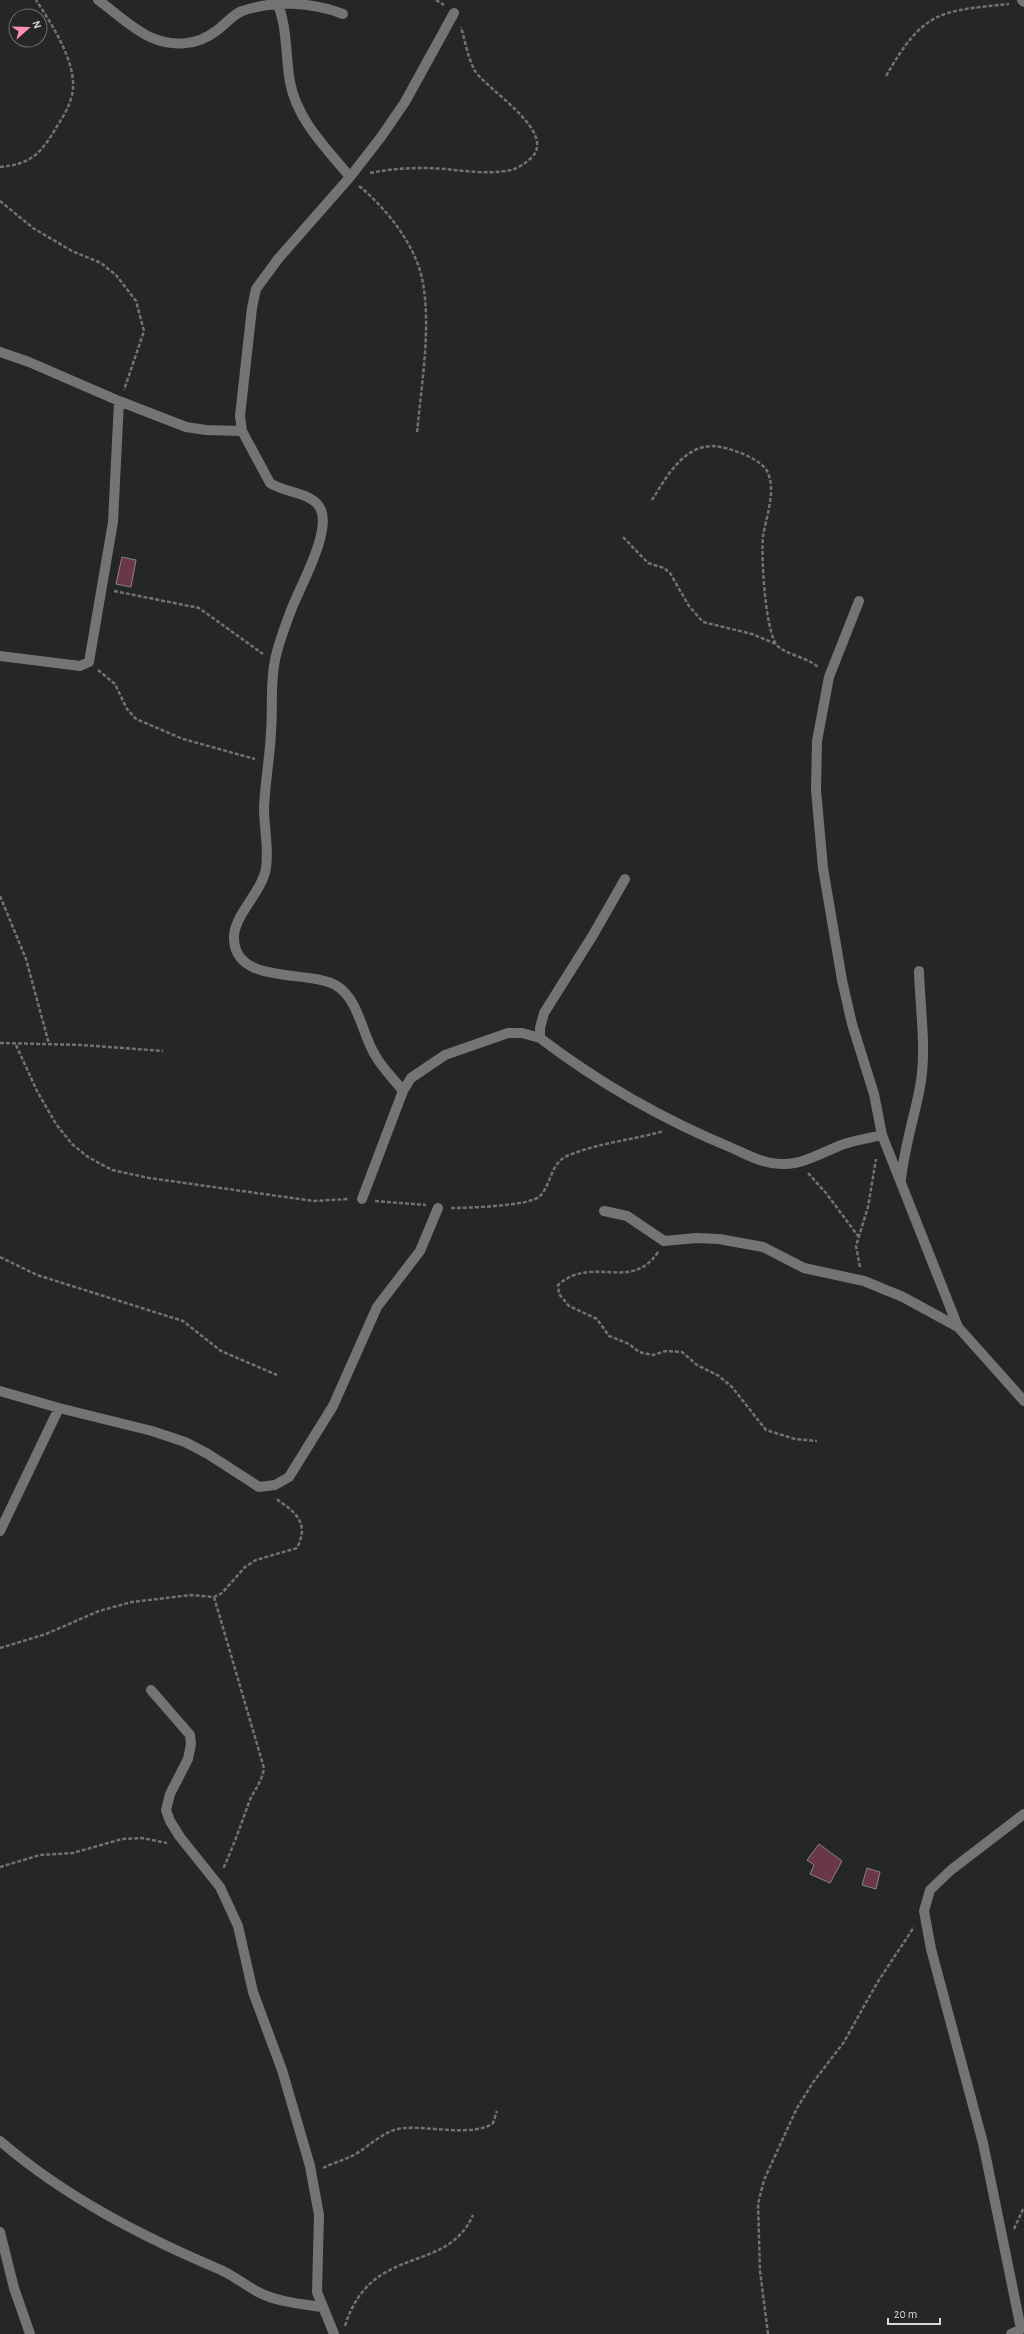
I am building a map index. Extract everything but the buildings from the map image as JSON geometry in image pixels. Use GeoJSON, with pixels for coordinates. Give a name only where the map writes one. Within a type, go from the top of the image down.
{"type":"FeatureCollection","features":[{"type":"Feature","properties":{"kind":"street"},"geometry":{"type":"LineString","coordinates":[[98,0],[150,37],[178,44],[206,38],[242,11],[277,2],[298,2],[320,6],[343,14]]}},
{"type":"Feature","properties":{"kind":"street"},"geometry":{"type":"LineString","coordinates":[[277,2],[284,20],[290,82],[296,105],[307,125],[350,177]]}},
{"type":"Feature","properties":{"kind":"street"},"geometry":{"type":"LineString","coordinates":[[403,1091],[375,1055],[350,1000],[337,986],[304,977],[278,975],[253,967],[240,957],[234,940],[236,926],[261,884],[266,868],[264,809],[267,762],[271,735],[275,661],[290,612],[318,543],[323,526],[322,512],[318,503],[306,497],[277,488],[270,483],[242,431],[240,416],[252,308],[256,289],[278,259],[350,177],[405,102],[454,13]]}},
{"type":"Feature","properties":{"kind":"street"},"geometry":{"type":"LineString","coordinates":[[0,352],[186,427],[206,430],[242,431]]}},
{"type":"Feature","properties":{"kind":"street"},"geometry":{"type":"LineString","coordinates":[[0,656],[80,666],[89,662],[113,522],[119,401]]}},
{"type":"Feature","properties":{"kind":"street"},"geometry":{"type":"LineString","coordinates":[[859,601],[829,677],[817,741],[816,790],[823,868],[842,980],[852,1024],[874,1094],[882,1135],[958,1327]]}},
{"type":"Feature","properties":{"kind":"street"},"geometry":{"type":"LineString","coordinates":[[540,1038],[540,1028],[544,1013],[594,935],[625,879]]}},
{"type":"Feature","properties":{"kind":"street"},"geometry":{"type":"LineString","coordinates":[[900,1182],[904,1154],[922,1073],[919,971]]}},
{"type":"Feature","properties":{"kind":"street"},"geometry":{"type":"LineString","coordinates":[[362,1199],[403,1091],[411,1078],[445,1054],[508,1033],[522,1033],[540,1038],[590,1074],[629,1098],[685,1126],[765,1162],[784,1164],[795,1162],[846,1143],[882,1135]]}},
{"type":"Feature","properties":{"kind":"street"},"geometry":{"type":"LineString","coordinates":[[0,1391],[59,1408],[152,1431],[185,1442],[208,1454],[259,1487],[275,1485],[289,1477],[333,1406],[377,1307],[420,1251],[438,1208]]}},
{"type":"Feature","properties":{"kind":"street"},"geometry":{"type":"LineString","coordinates":[[604,1211],[627,1216],[664,1241],[696,1238],[740,1241],[763,1247],[804,1268],[864,1281],[903,1297],[958,1327],[1024,1401]]}},
{"type":"Feature","properties":{"kind":"street"},"geometry":{"type":"LineString","coordinates":[[0,1531],[59,1408]]}},
{"type":"Feature","properties":{"kind":"street"},"geometry":{"type":"LineString","coordinates":[[151,1690],[190,1735],[191,1744],[188,1759],[170,1794],[166,1810],[170,1821],[189,1848],[217,1882],[238,1926],[253,1992],[282,2070],[312,2174],[319,2215],[317,2292],[322,2307],[339,2332]]}},
{"type":"Feature","properties":{"kind":"street"},"geometry":{"type":"LineString","coordinates":[[1011,2334],[1023,2330],[983,2143],[931,1949],[924,1911],[930,1890],[951,1870],[1024,1814]]}},
{"type":"Feature","properties":{"kind":"street"},"geometry":{"type":"LineString","coordinates":[[0,2141],[28,2164],[72,2195],[177,2252],[222,2271],[271,2298],[322,2307]]}},
{"type":"Feature","properties":{"kind":"street"},"geometry":{"type":"LineString","coordinates":[[0,2232],[14,2288],[30,2334]]}},
{"type":"Feature","properties":{"kind":"path"},"geometry":{"type":"LineString","coordinates":[[0,167],[16,165],[35,158],[46,144],[65,114],[72,94],[72,77],[68,58],[47,16],[36,0]]}},
{"type":"Feature","properties":{"kind":"path"},"geometry":{"type":"LineString","coordinates":[[350,177],[393,168],[505,171],[524,165],[534,155],[537,149],[537,139],[528,124],[475,70],[461,27],[454,13],[436,0]]}},
{"type":"Feature","properties":{"kind":"path"},"geometry":{"type":"LineString","coordinates":[[886,76],[903,46],[920,27],[932,18],[972,7],[1023,2]]}},
{"type":"Feature","properties":{"kind":"path"},"geometry":{"type":"LineString","coordinates":[[350,177],[370,194],[397,227],[412,252],[422,278],[426,322],[417,434]]}},
{"type":"Feature","properties":{"kind":"path"},"geometry":{"type":"LineString","coordinates":[[0,201],[33,228],[72,251],[101,263],[116,275],[136,301],[144,331],[119,401]]}},
{"type":"Feature","properties":{"kind":"path"},"geometry":{"type":"LineString","coordinates":[[652,500],[673,467],[691,452],[707,447],[721,447],[748,457],[763,466],[768,473],[771,486],[762,562],[771,631],[776,644]]}},
{"type":"Feature","properties":{"kind":"path"},"geometry":{"type":"LineString","coordinates":[[623,537],[648,563],[664,568],[670,573],[689,606],[703,622],[752,634],[776,644],[782,649],[814,664],[829,677]]}},
{"type":"Feature","properties":{"kind":"path"},"geometry":{"type":"LineString","coordinates":[[102,588],[199,608],[275,661]]}},
{"type":"Feature","properties":{"kind":"path"},"geometry":{"type":"LineString","coordinates":[[89,662],[115,684],[127,709],[136,719],[183,739],[267,762]]}},
{"type":"Feature","properties":{"kind":"path"},"geometry":{"type":"LineString","coordinates":[[0,896],[26,959],[49,1044]]}},
{"type":"Feature","properties":{"kind":"path"},"geometry":{"type":"LineString","coordinates":[[0,1043],[16,1045],[49,1044],[163,1051]]}},
{"type":"Feature","properties":{"kind":"path"},"geometry":{"type":"LineString","coordinates":[[16,1045],[37,1091],[56,1124],[72,1144],[88,1157],[112,1170],[149,1178],[314,1201],[362,1199],[438,1208],[496,1205],[533,1201],[544,1191],[555,1165],[566,1157],[594,1147],[685,1126]]}},
{"type":"Feature","properties":{"kind":"path"},"geometry":{"type":"LineString","coordinates":[[864,1281],[857,1255],[858,1236],[868,1208],[873,1170],[882,1135]]}},
{"type":"Feature","properties":{"kind":"path"},"geometry":{"type":"LineString","coordinates":[[795,1162],[826,1193],[858,1236]]}},
{"type":"Feature","properties":{"kind":"path"},"geometry":{"type":"LineString","coordinates":[[664,1241],[653,1258],[640,1269],[627,1273],[587,1271],[576,1273],[558,1285],[559,1294],[569,1306],[597,1318],[609,1336],[629,1344],[639,1352],[653,1355],[666,1351],[682,1352],[696,1365],[719,1376],[732,1387],[766,1430],[795,1439],[817,1441]]}},
{"type":"Feature","properties":{"kind":"path"},"geometry":{"type":"LineString","coordinates":[[0,1257],[37,1275],[183,1321],[221,1351],[277,1376]]}},
{"type":"Feature","properties":{"kind":"path"},"geometry":{"type":"LineString","coordinates":[[0,1648],[46,1634],[99,1611],[132,1602],[191,1595],[214,1597],[222,1592],[245,1567],[256,1560],[297,1548],[302,1538],[302,1526],[295,1512],[259,1487]]}},
{"type":"Feature","properties":{"kind":"path"},"geometry":{"type":"LineString","coordinates":[[214,1597],[264,1768],[261,1782],[250,1802],[244,1821],[217,1882]]}},
{"type":"Feature","properties":{"kind":"path"},"geometry":{"type":"LineString","coordinates":[[0,1867],[40,1855],[73,1853],[122,1839],[142,1838],[189,1848]]}},
{"type":"Feature","properties":{"kind":"path"},"geometry":{"type":"LineString","coordinates":[[768,2334],[760,2270],[758,2204],[764,2180],[796,2108],[814,2081],[844,2042],[877,1983],[924,1911]]}},
{"type":"Feature","properties":{"kind":"path"},"geometry":{"type":"LineString","coordinates":[[312,2174],[350,2157],[382,2135],[396,2129],[411,2127],[478,2129],[493,2123],[497,2111]]}},
{"type":"Feature","properties":{"kind":"path"},"geometry":{"type":"LineString","coordinates":[[339,2332],[353,2303],[370,2282],[397,2265],[452,2244],[466,2230],[473,2215]]}}]}
